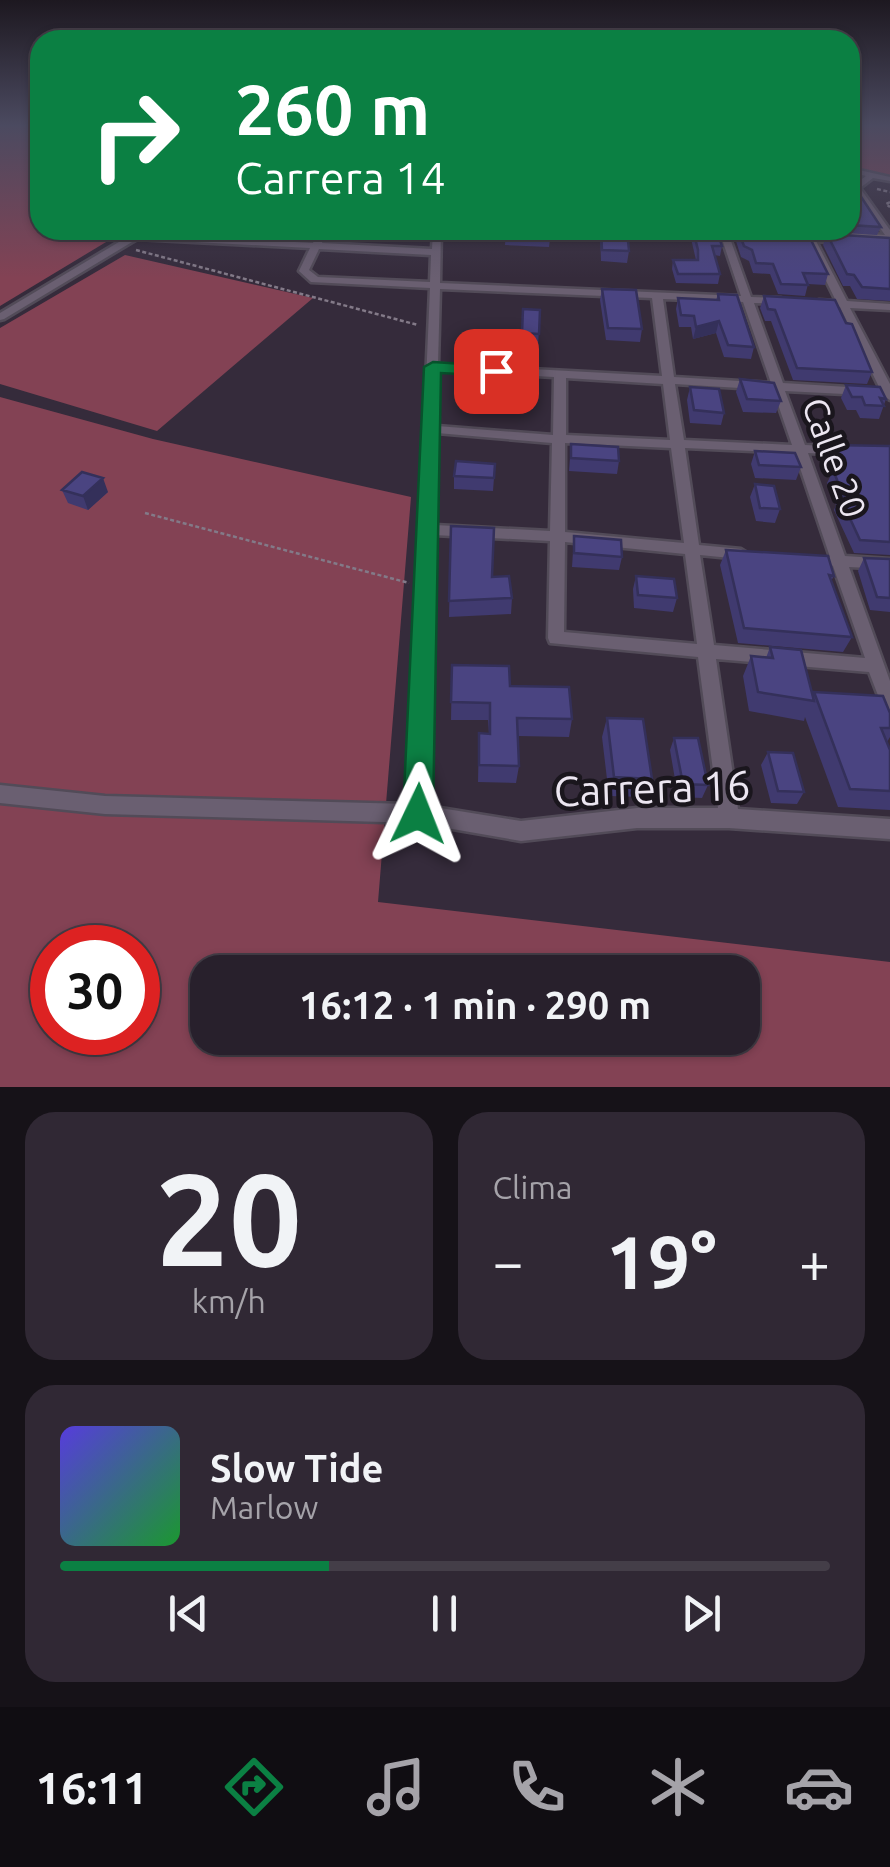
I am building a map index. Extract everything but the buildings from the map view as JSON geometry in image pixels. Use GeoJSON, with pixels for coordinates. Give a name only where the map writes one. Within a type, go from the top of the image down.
{"type":"FeatureCollection","features":[{"type":"Feature","properties":{"kind":"street"},"geometry":{"type":"LineString","coordinates":[[860,194],[890,239]]}},
{"type":"Feature","properties":{"kind":"street"},"geometry":{"type":"LineString","coordinates":[[860,237],[890,239]]}},
{"type":"Feature","properties":{"kind":"street"},"geometry":{"type":"LineString","coordinates":[[0,317],[128,240]]}},
{"type":"Feature","properties":{"kind":"street"},"geometry":{"type":"LineString","coordinates":[[228,240],[436,252]]}},
{"type":"Feature","properties":{"kind":"street"},"geometry":{"type":"LineString","coordinates":[[319,240],[304,272],[314,280],[786,302]]}},
{"type":"Feature","properties":{"kind":"street"},"geometry":{"type":"LineString","coordinates":[[418,814],[437,240]]}},
{"type":"Feature","properties":{"kind":"street","name":"Calle 20"},"geometry":{"type":"LineString","coordinates":[[723,240],[890,706]]}},
{"type":"Feature","properties":{"kind":"street"},"geometry":{"type":"LineString","coordinates":[[808,240],[890,394]]}},
{"type":"Feature","properties":{"kind":"street"},"geometry":{"type":"LineString","coordinates":[[657,295],[729,818]]}},
{"type":"Feature","properties":{"kind":"street"},"geometry":{"type":"LineString","coordinates":[[805,302],[890,307]]}},
{"type":"Feature","properties":{"kind":"street"},"geometry":{"type":"LineString","coordinates":[[433,367],[890,394]]}},
{"type":"Feature","properties":{"kind":"street"},"geometry":{"type":"LineString","coordinates":[[560,375],[556,638],[876,666]]}},
{"type":"Feature","properties":{"kind":"street"},"geometry":{"type":"LineString","coordinates":[[431,429],[558,439],[854,451]]}},
{"type":"Feature","properties":{"kind":"street"},"geometry":{"type":"LineString","coordinates":[[427,530],[556,536],[766,556]]}},
{"type":"Feature","properties":{"kind":"street"},"geometry":{"type":"LineString","coordinates":[[821,560],[890,564]]}},
{"type":"Feature","properties":{"kind":"street","name":"Carrera 16"},"geometry":{"type":"LineString","coordinates":[[0,794],[105,806],[418,814],[521,831],[637,818],[729,818],[890,829]]}},
{"type":"Feature","properties":{"kind":"path"},"geometry":{"type":"LineString","coordinates":[[890,202],[886,204],[890,208]]}},
{"type":"Feature","properties":{"kind":"path"},"geometry":{"type":"LineString","coordinates":[[117,246],[434,330]]}},
{"type":"Feature","properties":{"kind":"path"},"geometry":{"type":"LineString","coordinates":[[145,514],[426,587]]}},
{"type":"Feature","properties":{"kind":"shaded area"},"geometry":{"type":"Polygon","coordinates":[[[0,177],[30,177],[30,240],[109,240],[0,306],[0,177]]]}},
{"type":"Feature","properties":{"kind":"shaded area"},"geometry":{"type":"Polygon","coordinates":[[[125,255],[313,298],[157,431],[0,384],[0,328],[125,255]]]}},
{"type":"Feature","properties":{"kind":"shaded area"},"geometry":{"type":"Polygon","coordinates":[[[0,397],[153,439],[411,497],[378,902],[890,962],[890,1087],[0,1087],[0,397]]]}},
{"type":"Feature","properties":{"kind":"route"},"geometry":{"type":"LineString","coordinates":[[418,814],[433,367],[496,371]]}}]}
